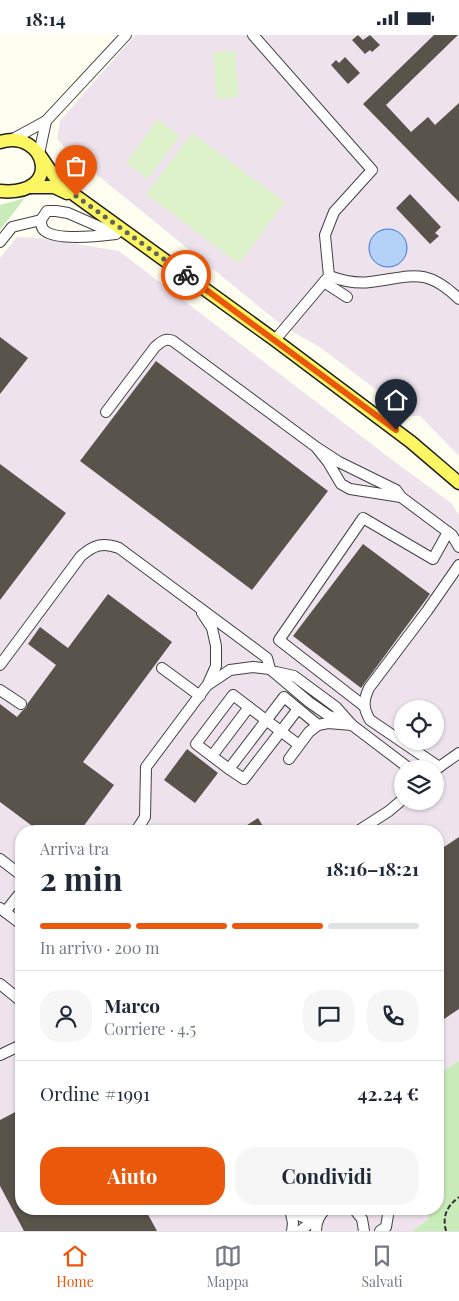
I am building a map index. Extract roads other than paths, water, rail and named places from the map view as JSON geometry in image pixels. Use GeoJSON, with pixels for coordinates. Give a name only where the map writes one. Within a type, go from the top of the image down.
{"type":"FeatureCollection","features":[{"type":"Feature","properties":{"kind":"main road"},"geometry":{"type":"LineString","coordinates":[[0,130],[6,140],[27,144],[38,154],[56,179],[119,231],[276,340],[412,442],[459,483]]}},
{"type":"Feature","properties":{"kind":"main road"},"geometry":{"type":"LineString","coordinates":[[31,187],[38,181],[41,174],[42,166],[38,154]]}},
{"type":"Feature","properties":{"kind":"main road"},"geometry":{"type":"LineString","coordinates":[[0,191],[17,191],[31,187],[54,187],[76,196]]}},
{"type":"Feature","properties":{"kind":"street"},"geometry":{"type":"LineString","coordinates":[[6,140],[46,121],[126,35]]}},
{"type":"Feature","properties":{"kind":"street"},"geometry":{"type":"LineString","coordinates":[[253,35],[372,170],[334,212],[325,235],[326,279],[276,340]]}},
{"type":"Feature","properties":{"kind":"street"},"geometry":{"type":"LineString","coordinates":[[38,154],[46,121]]}},
{"type":"Feature","properties":{"kind":"street"},"geometry":{"type":"LineString","coordinates":[[47,211],[62,211],[119,231],[93,236],[57,235],[42,229],[41,220],[47,211]]}},
{"type":"Feature","properties":{"kind":"street"},"geometry":{"type":"LineString","coordinates":[[0,242],[12,227],[41,220]]}},
{"type":"Feature","properties":{"kind":"street"},"geometry":{"type":"LineString","coordinates":[[326,279],[346,282],[369,282],[410,275],[424,277],[439,282],[459,299]]}},
{"type":"Feature","properties":{"kind":"street"},"geometry":{"type":"LineString","coordinates":[[326,279],[347,297]]}},
{"type":"Feature","properties":{"kind":"street"},"geometry":{"type":"LineString","coordinates":[[106,412],[162,340],[173,341],[316,447],[339,462],[396,490],[401,497],[448,532],[458,542],[459,547]]}},
{"type":"Feature","properties":{"kind":"street"},"geometry":{"type":"LineString","coordinates":[[316,447],[328,462],[341,484],[350,489],[401,497]]}},
{"type":"Feature","properties":{"kind":"street"},"geometry":{"type":"LineString","coordinates":[[364,706],[279,640],[363,518],[433,559],[448,532]]}},
{"type":"Feature","properties":{"kind":"street"},"geometry":{"type":"LineString","coordinates":[[0,665],[81,556],[90,548],[110,545],[118,548],[267,658],[273,670]]}},
{"type":"Feature","properties":{"kind":"street"},"geometry":{"type":"LineString","coordinates":[[425,760],[370,719],[364,706],[364,699],[369,689],[459,565]]}},
{"type":"Feature","properties":{"kind":"street"},"geometry":{"type":"LineString","coordinates":[[140,825],[145,817],[146,767],[200,696],[216,666],[216,646],[212,628],[199,607]]}},
{"type":"Feature","properties":{"kind":"street"},"geometry":{"type":"LineString","coordinates":[[208,684],[230,670],[253,667],[294,676],[336,707],[352,725],[398,760]]}},
{"type":"Feature","properties":{"kind":"street"},"geometry":{"type":"LineString","coordinates":[[162,668],[200,696]]}},
{"type":"Feature","properties":{"kind":"street"},"geometry":{"type":"LineString","coordinates":[[0,690],[21,704]]}},
{"type":"Feature","properties":{"kind":"street"},"geometry":{"type":"LineString","coordinates":[[298,709],[281,731],[244,779],[196,744],[233,695],[281,731],[299,745]]}},
{"type":"Feature","properties":{"kind":"street"},"geometry":{"type":"LineString","coordinates":[[229,769],[284,697],[318,725]]}},
{"type":"Feature","properties":{"kind":"street"},"geometry":{"type":"LineString","coordinates":[[212,756],[249,707]]}},
{"type":"Feature","properties":{"kind":"street"},"geometry":{"type":"LineString","coordinates":[[289,759],[309,732],[318,725],[328,723],[352,725]]}},
{"type":"Feature","properties":{"kind":"street"},"geometry":{"type":"LineString","coordinates":[[444,764],[459,753]]}},
{"type":"Feature","properties":{"kind":"street"},"geometry":{"type":"LineString","coordinates":[[367,825],[394,807]]}},
{"type":"Feature","properties":{"kind":"street"},"geometry":{"type":"LineString","coordinates":[[0,859],[15,870]]}},
{"type":"Feature","properties":{"kind":"street"},"geometry":{"type":"LineString","coordinates":[[15,898],[3,910],[15,919]]}},
{"type":"Feature","properties":{"kind":"street"},"geometry":{"type":"LineString","coordinates":[[0,984],[15,996]]}},
{"type":"Feature","properties":{"kind":"street"},"geometry":{"type":"LineString","coordinates":[[0,1055],[15,1048]]}},
{"type":"Feature","properties":{"kind":"street"},"geometry":{"type":"LineString","coordinates":[[292,1215],[292,1231]]}},
{"type":"Feature","properties":{"kind":"street"},"geometry":{"type":"LineString","coordinates":[[297,1215],[304,1218],[314,1215]]}},
{"type":"Feature","properties":{"kind":"street"},"geometry":{"type":"LineString","coordinates":[[300,1231],[319,1215]]}},
{"type":"Feature","properties":{"kind":"street"},"geometry":{"type":"LineString","coordinates":[[316,1231],[316,1224],[321,1215]]}},
{"type":"Feature","properties":{"kind":"street"},"geometry":{"type":"LineString","coordinates":[[359,1215],[362,1219],[364,1231]]}},
{"type":"Feature","properties":{"kind":"street"},"geometry":{"type":"LineString","coordinates":[[380,1231],[386,1227],[388,1215]]}},
{"type":"Feature","properties":{"kind":"water"},"geometry":{"type":"Polygon","coordinates":[[[388,229],[395,230],[401,235],[406,241],[406,255],[401,261],[395,266],[388,267],[381,266],[375,261],[370,255],[369,248],[370,241],[375,235],[381,230],[388,229]]]}}]}
